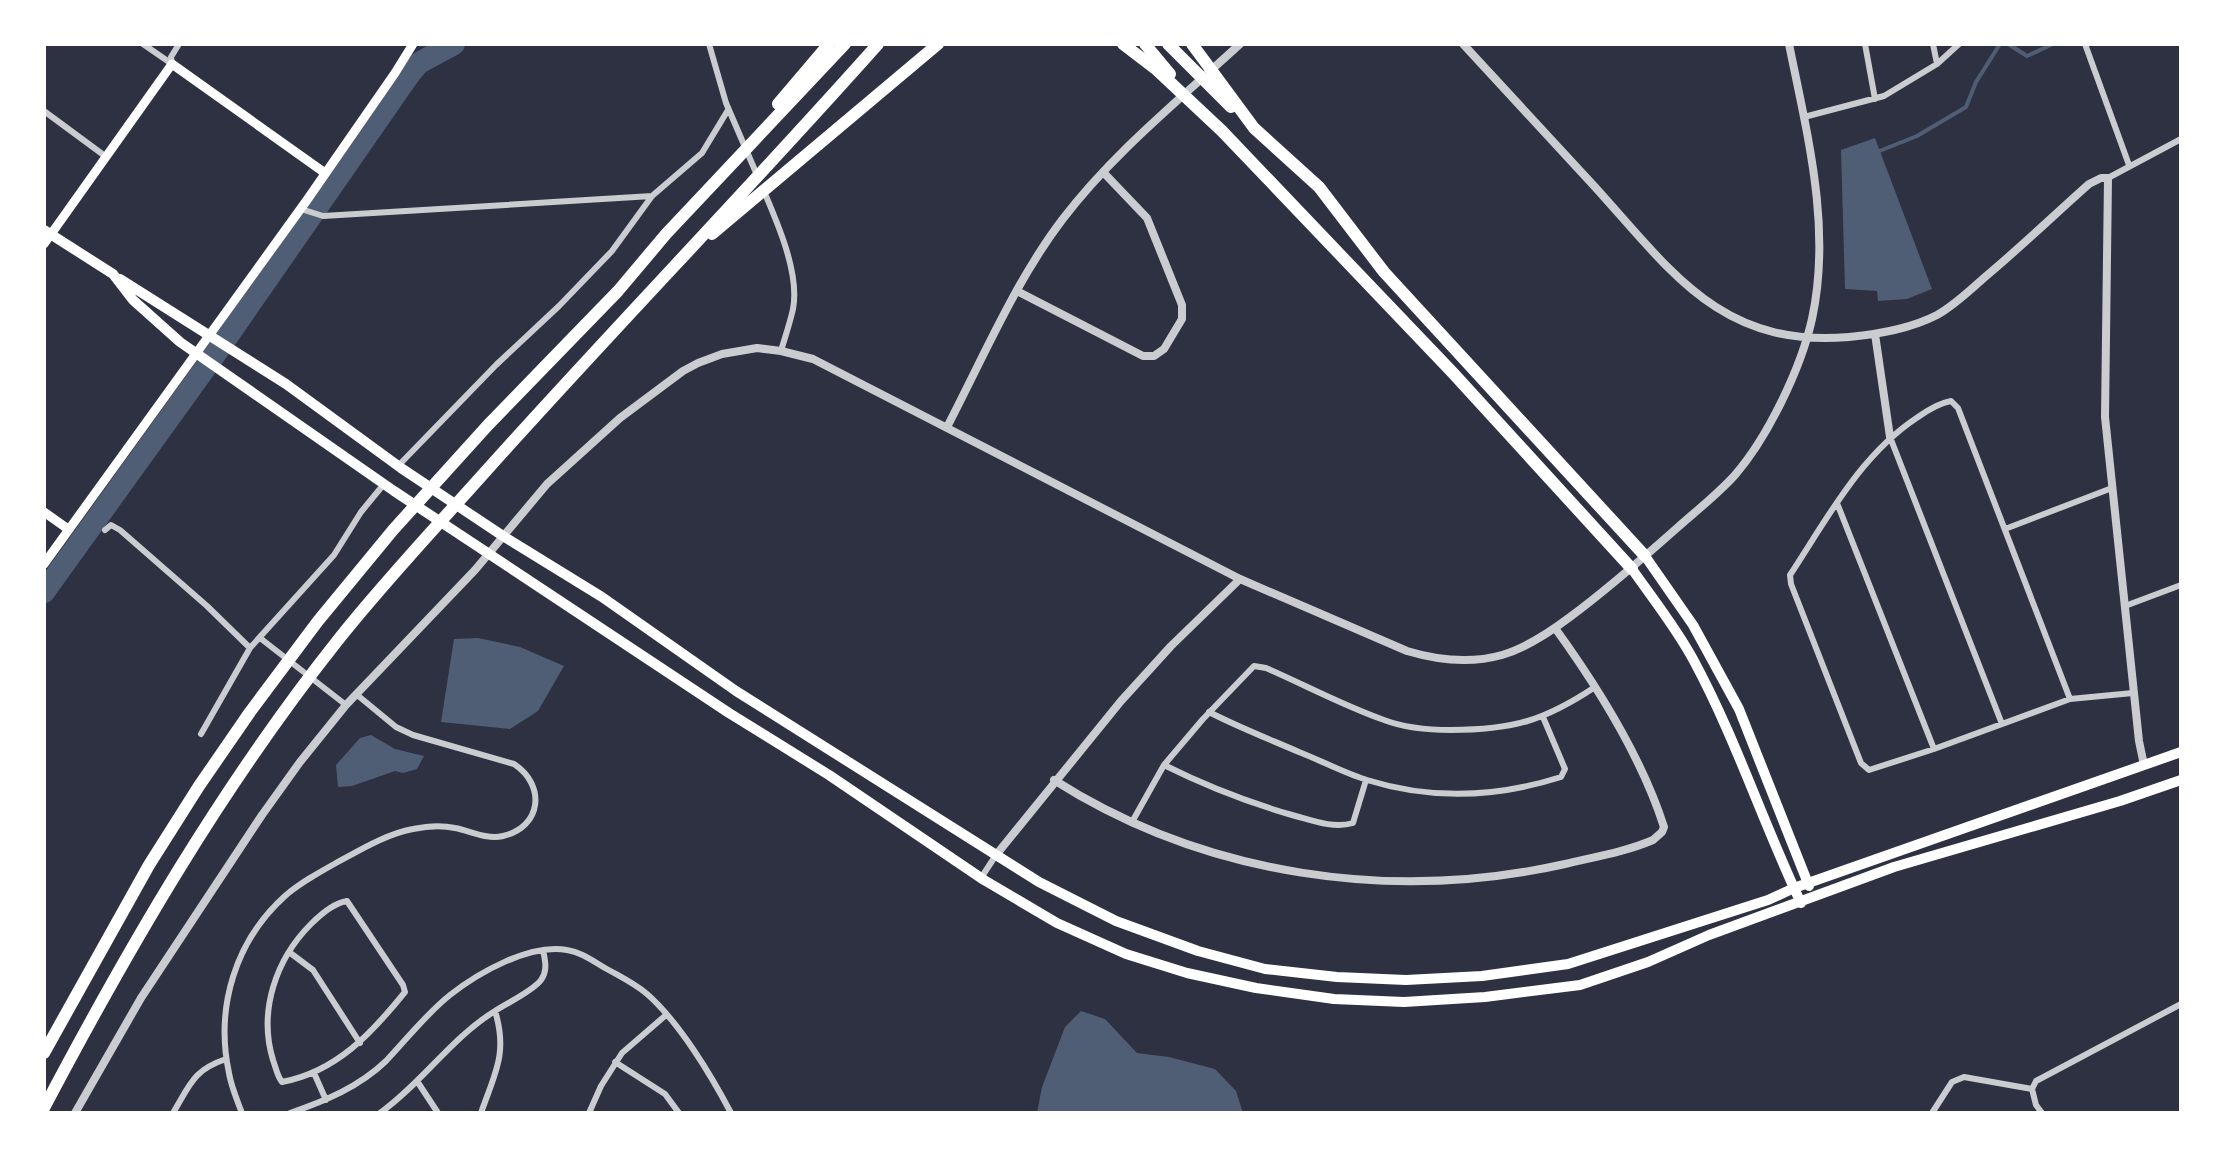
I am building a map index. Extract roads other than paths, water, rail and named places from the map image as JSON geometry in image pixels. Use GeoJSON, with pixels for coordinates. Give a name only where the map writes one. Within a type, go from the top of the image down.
{"type":"FeatureCollection","features":[{"type":"Feature","properties":{"kind":"highway"},"geometry":{"type":"LineString","coordinates":[[44,1053],[141,879],[199,786],[318,621],[393,530],[488,425],[618,291],[829,44]]}},
{"type":"Feature","properties":{"kind":"highway"},"geometry":{"type":"LineString","coordinates":[[666,234],[845,44]]}},
{"type":"Feature","properties":{"kind":"highway"},"geometry":{"type":"LineString","coordinates":[[44,1108],[118,972],[203,829],[272,728],[339,639],[509,445],[878,44]]}},
{"type":"Feature","properties":{"kind":"highway"},"geometry":{"type":"LineString","coordinates":[[681,259],[938,44]]}},
{"type":"Feature","properties":{"kind":"highway"},"geometry":{"type":"LineString","coordinates":[[1123,44],[1201,110]]}},
{"type":"Feature","properties":{"kind":"highway"},"geometry":{"type":"LineString","coordinates":[[1145,44],[1201,110],[1453,373],[1632,569]]}},
{"type":"Feature","properties":{"kind":"highway"},"geometry":{"type":"LineString","coordinates":[[1168,44],[1219,96],[1319,187],[1384,272],[1645,556]]}},
{"type":"Feature","properties":{"kind":"highway"},"geometry":{"type":"LineString","coordinates":[[1192,44],[1254,128]]}},
{"type":"Feature","properties":{"kind":"main road"},"geometry":{"type":"LineString","coordinates":[[44,564],[303,210],[413,44]]}},
{"type":"Feature","properties":{"kind":"main road"},"geometry":{"type":"LineString","coordinates":[[325,173],[172,64],[46,236],[113,274],[286,384],[400,467],[602,597],[736,691],[1039,882],[1116,921],[1198,951],[1265,969],[1365,979],[1482,976],[1568,964],[1768,900],[1794,888],[2181,752]]}},
{"type":"Feature","properties":{"kind":"main road"},"geometry":{"type":"LineString","coordinates":[[113,274],[133,300],[180,342],[224,373],[488,555],[829,775],[981,878],[1057,923],[1126,954],[1187,973],[1256,988],[1334,999],[1404,1002],[1485,997],[1580,985],[1648,962],[1709,935],[1801,903],[1850,882],[2181,780]]}},
{"type":"Feature","properties":{"kind":"main road"},"geometry":{"type":"LineString","coordinates":[[44,512],[68,529]]}},
{"type":"Feature","properties":{"kind":"main road"},"geometry":{"type":"LineString","coordinates":[[1645,556],[1693,625],[1739,709],[1813,898]]}},
{"type":"Feature","properties":{"kind":"main road"},"geometry":{"type":"LineString","coordinates":[[1632,569],[1694,660],[1801,903]]}},
{"type":"Feature","properties":{"kind":"street"},"geometry":{"type":"LineString","coordinates":[[143,44],[172,64]]}},
{"type":"Feature","properties":{"kind":"street"},"geometry":{"type":"LineString","coordinates":[[172,64],[171,57],[179,44]]}},
{"type":"Feature","properties":{"kind":"street"},"geometry":{"type":"LineString","coordinates":[[709,44],[728,110],[767,201],[794,279],[794,307],[781,351]]}},
{"type":"Feature","properties":{"kind":"street"},"geometry":{"type":"LineString","coordinates":[[947,427],[1017,291],[1062,220],[1103,172],[1239,44]]}},
{"type":"Feature","properties":{"kind":"street"},"geometry":{"type":"LineString","coordinates":[[1463,44],[1693,292],[1742,322],[1773,333],[1807,338],[1875,334],[1910,326],[1948,308],[2089,184],[2108,178],[2181,139]]}},
{"type":"Feature","properties":{"kind":"street"},"geometry":{"type":"LineString","coordinates":[[75,1113],[149,984],[285,783],[346,705],[488,555],[547,484],[620,418],[683,371],[710,358],[757,348],[813,359],[1240,579],[1407,651],[1458,661],[1498,656],[1520,648],[1555,628],[1632,569],[1735,475],[1769,425],[1793,376],[1812,318],[1821,245],[1817,188],[1789,44]]}},
{"type":"Feature","properties":{"kind":"street"},"geometry":{"type":"LineString","coordinates":[[1865,44],[1875,99]]}},
{"type":"Feature","properties":{"kind":"street"},"geometry":{"type":"LineString","coordinates":[[1933,44],[1937,64]]}},
{"type":"Feature","properties":{"kind":"street"},"geometry":{"type":"LineString","coordinates":[[1804,117],[1875,99],[1937,64],[1959,44]]}},
{"type":"Feature","properties":{"kind":"street"},"geometry":{"type":"LineString","coordinates":[[2085,44],[2129,165]]}},
{"type":"Feature","properties":{"kind":"street"},"geometry":{"type":"LineString","coordinates":[[400,467],[496,365],[612,251],[652,196],[702,153],[728,110]]}},
{"type":"Feature","properties":{"kind":"street"},"geometry":{"type":"LineString","coordinates":[[44,111],[105,156]]}},
{"type":"Feature","properties":{"kind":"street"},"geometry":{"type":"LineString","coordinates":[[1017,291],[1143,356],[1154,356],[1164,349],[1182,319],[1179,294],[1147,218],[1103,172]]}},
{"type":"Feature","properties":{"kind":"street"},"geometry":{"type":"LineString","coordinates":[[2108,178],[2105,401],[2133,693],[2144,765]]}},
{"type":"Feature","properties":{"kind":"street"},"geometry":{"type":"LineString","coordinates":[[303,210],[323,216],[652,196]]}},
{"type":"Feature","properties":{"kind":"street"},"geometry":{"type":"LineString","coordinates":[[1875,334],[1890,437],[2002,724]]}},
{"type":"Feature","properties":{"kind":"street"},"geometry":{"type":"LineString","coordinates":[[2070,699],[1954,403],[1946,401],[1939,404],[1904,426],[1872,455],[1790,575],[1861,763],[1869,770],[2070,699],[2133,693]]}},
{"type":"Feature","properties":{"kind":"street"},"geometry":{"type":"LineString","coordinates":[[201,734],[250,648],[334,555],[361,512],[384,484]]}},
{"type":"Feature","properties":{"kind":"street"},"geometry":{"type":"LineString","coordinates":[[2005,529],[2112,488]]}},
{"type":"Feature","properties":{"kind":"street"},"geometry":{"type":"LineString","coordinates":[[1837,503],[1934,749]]}},
{"type":"Feature","properties":{"kind":"street"},"geometry":{"type":"LineString","coordinates":[[105,530],[111,525],[120,530],[250,648]]}},
{"type":"Feature","properties":{"kind":"street"},"geometry":{"type":"LineString","coordinates":[[981,878],[1054,780],[1121,701],[1171,646],[1240,579]]}},
{"type":"Feature","properties":{"kind":"street"},"geometry":{"type":"LineString","coordinates":[[2124,607],[2181,585]]}},
{"type":"Feature","properties":{"kind":"street"},"geometry":{"type":"LineString","coordinates":[[1054,780],[1132,822],[1195,847],[1269,867],[1379,881],[1480,878],[1543,868],[1645,844],[1658,837],[1664,827],[1639,767],[1595,687],[1555,628]]}},
{"type":"Feature","properties":{"kind":"street"},"geometry":{"type":"LineString","coordinates":[[260,638],[346,705]]}},
{"type":"Feature","properties":{"kind":"street"},"geometry":{"type":"LineString","coordinates":[[1132,822],[1164,765],[1209,712],[1249,670],[1258,666],[1386,721],[1434,730],[1485,731],[1510,727],[1543,717],[1595,687]]}},
{"type":"Feature","properties":{"kind":"street"},"geometry":{"type":"LineString","coordinates":[[242,1113],[226,1059],[225,1007],[230,984],[248,942],[285,896],[335,864],[409,829],[436,826],[499,837],[527,823],[534,809],[533,785],[525,772],[514,764],[413,735],[396,727],[356,694]]}},
{"type":"Feature","properties":{"kind":"street"},"geometry":{"type":"LineString","coordinates":[[1209,712],[1241,729],[1366,780],[1424,792],[1475,794],[1515,789],[1561,777],[1565,773],[1543,717]]}},
{"type":"Feature","properties":{"kind":"street"},"geometry":{"type":"LineString","coordinates":[[1164,765],[1251,803],[1336,825],[1353,823],[1366,780]]}},
{"type":"Feature","properties":{"kind":"street"},"geometry":{"type":"LineString","coordinates":[[341,902],[349,902],[405,989],[404,994],[360,1043],[314,1073],[282,1082],[271,1052],[268,1019],[271,993],[281,965],[315,920],[341,902]]}},
{"type":"Feature","properties":{"kind":"street"},"geometry":{"type":"LineString","coordinates":[[380,1113],[463,1034],[539,982],[545,969],[543,950]]}},
{"type":"Feature","properties":{"kind":"street"},"geometry":{"type":"LineString","coordinates":[[290,1113],[326,1100],[369,1075],[435,1008],[465,984],[500,965],[543,950],[569,950],[636,986],[653,999],[694,1051],[731,1113]]}},
{"type":"Feature","properties":{"kind":"street"},"geometry":{"type":"LineString","coordinates":[[289,952],[313,970],[360,1043]]}},
{"type":"Feature","properties":{"kind":"street"},"geometry":{"type":"LineString","coordinates":[[2042,1113],[2036,1105],[2032,1089],[2036,1081],[2181,1004]]}},
{"type":"Feature","properties":{"kind":"street"},"geometry":{"type":"LineString","coordinates":[[481,1113],[502,1047],[495,1011]]}},
{"type":"Feature","properties":{"kind":"street"},"geometry":{"type":"LineString","coordinates":[[589,1113],[615,1062],[666,1015]]}},
{"type":"Feature","properties":{"kind":"street"},"geometry":{"type":"LineString","coordinates":[[173,1113],[199,1071],[226,1059]]}},
{"type":"Feature","properties":{"kind":"street"},"geometry":{"type":"LineString","coordinates":[[615,1062],[663,1093],[679,1113]]}},
{"type":"Feature","properties":{"kind":"street"},"geometry":{"type":"LineString","coordinates":[[314,1073],[326,1100]]}},
{"type":"Feature","properties":{"kind":"street"},"geometry":{"type":"LineString","coordinates":[[1932,1113],[1952,1082],[1964,1077],[2032,1089]]}},
{"type":"Feature","properties":{"kind":"street"},"geometry":{"type":"LineString","coordinates":[[417,1081],[438,1113]]}},
{"type":"Feature","properties":{"kind":"water"},"geometry":{"type":"Polygon","coordinates":[[[1875,138],[1932,289],[1907,299],[1878,301],[1877,291],[1845,289],[1841,150],[1875,138]]]}},
{"type":"Feature","properties":{"kind":"water"},"geometry":{"type":"Polygon","coordinates":[[[478,638],[520,647],[564,666],[538,711],[510,729],[441,722],[454,639],[478,638]]]}},
{"type":"Feature","properties":{"kind":"water"},"geometry":{"type":"Polygon","coordinates":[[[371,735],[395,749],[424,756],[417,769],[403,773],[395,771],[352,786],[338,787],[336,765],[360,738],[371,735]]]}},
{"type":"Feature","properties":{"kind":"water"},"geometry":{"type":"Polygon","coordinates":[[[1081,1011],[1105,1019],[1137,1053],[1169,1057],[1215,1069],[1236,1091],[1243,1113],[1037,1113],[1042,1087],[1065,1027],[1081,1011]]]}},
{"type":"Feature","properties":{"kind":"waterway"},"geometry":{"type":"LineString","coordinates":[[44,592],[216,353],[409,75],[419,63],[454,44]]}},
{"type":"Feature","properties":{"kind":"waterway"},"geometry":{"type":"LineString","coordinates":[[1877,152],[1917,136],[1966,107],[1976,82],[2000,44]]}},
{"type":"Feature","properties":{"kind":"waterway"},"geometry":{"type":"LineString","coordinates":[[2008,44],[2027,56],[2053,44]]}}]}
